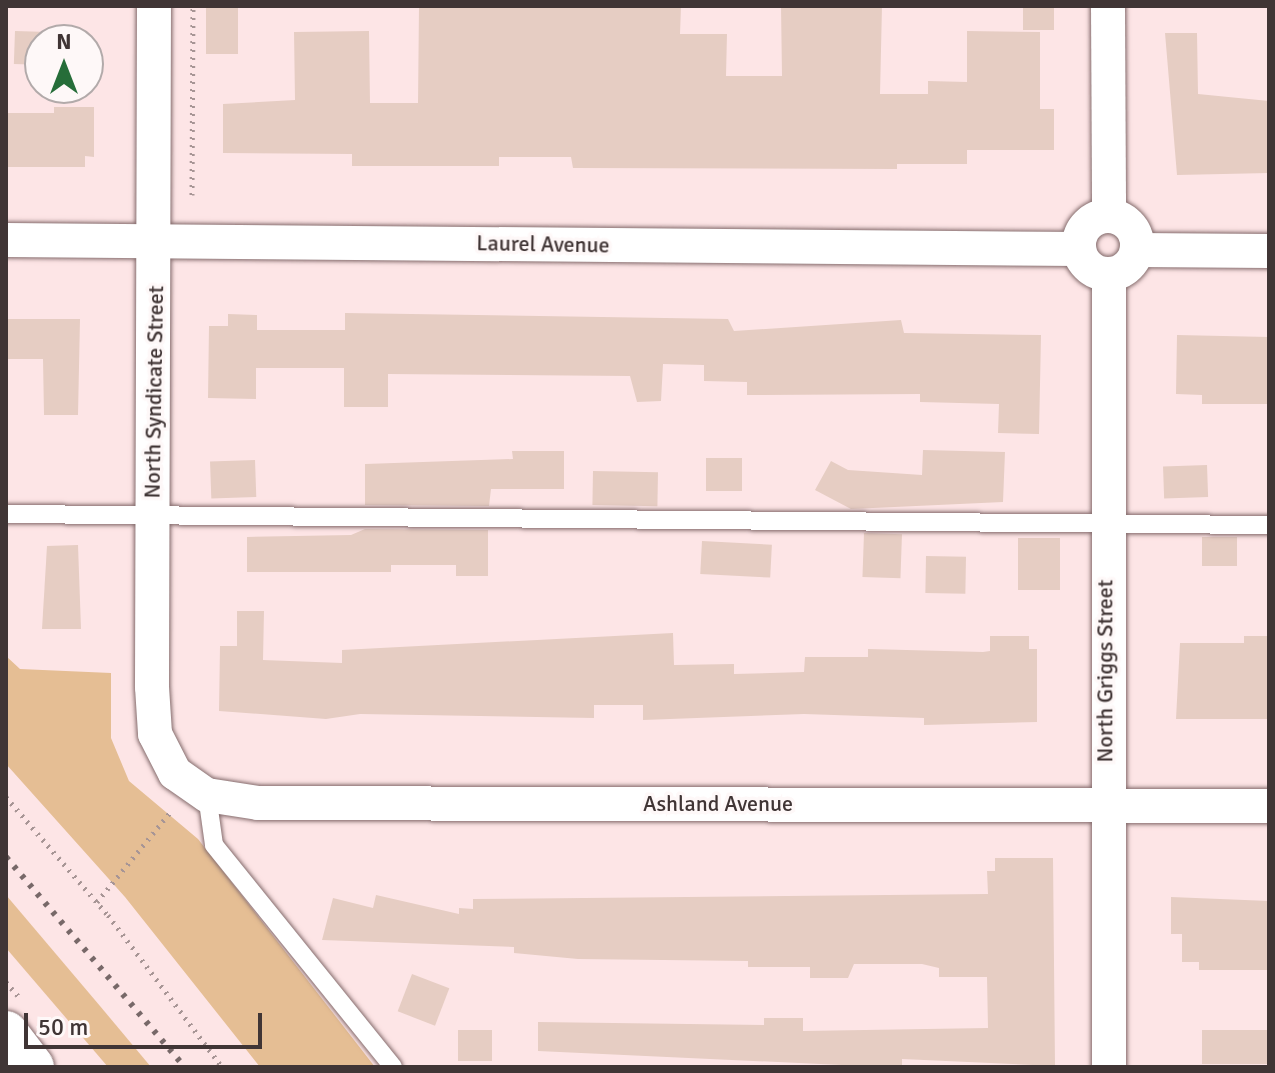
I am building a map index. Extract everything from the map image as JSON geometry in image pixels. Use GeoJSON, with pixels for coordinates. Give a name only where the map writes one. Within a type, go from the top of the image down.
{"type":"FeatureCollection","features":[{"type":"Feature","properties":{"kind":"main road"},"geometry":{"type":"LineString","coordinates":[[6,1033],[32,1067]]}},
{"type":"Feature","properties":{"kind":"street","name":"North Syndicate Street"},"geometry":{"type":"LineString","coordinates":[[154,6],[156,240],[152,517],[155,734],[192,784]]}},
{"type":"Feature","properties":{"kind":"street"},"geometry":{"type":"LineString","coordinates":[[1108,6],[1109,216]]}},
{"type":"Feature","properties":{"kind":"street"},"geometry":{"type":"LineString","coordinates":[[1109,216],[1126,223],[1137,250],[1129,265],[1109,274],[1089,267],[1079,249],[1084,229],[1109,216]]}},
{"type":"Feature","properties":{"kind":"street","name":"Laurel Avenue"},"geometry":{"type":"LineString","coordinates":[[6,240],[1079,249]]}},
{"type":"Feature","properties":{"kind":"street"},"geometry":{"type":"LineString","coordinates":[[1137,250],[1269,251]]}},
{"type":"Feature","properties":{"kind":"street","name":"North Griggs Street"},"geometry":{"type":"LineString","coordinates":[[1109,274],[1105,524],[1109,1067]]}},
{"type":"Feature","properties":{"kind":"street","name":"Ashland Avenue"},"geometry":{"type":"LineString","coordinates":[[192,784],[274,803],[1269,806]]}},
{"type":"Feature","properties":{"kind":"lane"},"geometry":{"type":"LineString","coordinates":[[6,514],[1269,525]]}},
{"type":"Feature","properties":{"kind":"lane"},"geometry":{"type":"LineString","coordinates":[[192,784],[214,845],[393,1067]]}},
{"type":"Feature","properties":{"kind":"path"},"geometry":{"type":"LineString","coordinates":[[192,195],[193,6]]}},
{"type":"Feature","properties":{"kind":"path"},"geometry":{"type":"LineString","coordinates":[[97,902],[192,784]]}},
{"type":"Feature","properties":{"kind":"path"},"geometry":{"type":"LineString","coordinates":[[6,797],[97,902],[222,1067]]}},
{"type":"Feature","properties":{"kind":"shaded area"},"geometry":{"type":"Polygon","coordinates":[[[6,656],[20,669],[111,673],[111,738],[129,781],[198,839],[375,1067],[260,1067],[125,897],[6,764],[6,656]]]}},
{"type":"Feature","properties":{"kind":"shaded area"},"geometry":{"type":"Polygon","coordinates":[[[6,895],[151,1067],[108,1067],[6,948],[6,895]]]}},
{"type":"Feature","properties":{"kind":"building"},"geometry":{"type":"Polygon","coordinates":[[[206,6],[238,6],[238,54],[206,54],[206,6]]]}},
{"type":"Feature","properties":{"kind":"building"},"geometry":{"type":"Polygon","coordinates":[[[419,6],[681,6],[680,34],[727,34],[726,76],[782,76],[781,6],[882,6],[880,94],[928,94],[928,81],[967,82],[967,31],[1040,32],[1040,109],[1054,109],[1054,150],[967,150],[967,164],[897,164],[897,169],[573,168],[571,157],[499,157],[499,166],[352,166],[352,154],[223,153],[223,104],[295,100],[294,32],[369,31],[370,103],[418,103],[419,6]]]}},
{"type":"Feature","properties":{"kind":"building"},"geometry":{"type":"Polygon","coordinates":[[[1023,6],[1054,6],[1054,30],[1023,30],[1023,6]]]}},
{"type":"Feature","properties":{"kind":"building"},"geometry":{"type":"Polygon","coordinates":[[[15,31],[24,31],[24,64],[14,64],[15,31]]]}},
{"type":"Feature","properties":{"kind":"building"},"geometry":{"type":"Polygon","coordinates":[[[1165,33],[1197,33],[1198,94],[1269,101],[1269,173],[1177,175],[1165,33]]]}},
{"type":"Feature","properties":{"kind":"building"},"geometry":{"type":"Polygon","coordinates":[[[54,107],[94,107],[94,157],[85,156],[85,167],[6,167],[6,113],[54,113],[54,107]]]}},
{"type":"Feature","properties":{"kind":"building"},"geometry":{"type":"Polygon","coordinates":[[[345,313],[728,319],[734,331],[901,320],[904,333],[1041,335],[1039,434],[998,433],[999,404],[920,402],[920,394],[747,395],[747,382],[704,381],[704,365],[663,364],[661,401],[637,402],[630,376],[388,374],[388,407],[344,407],[344,368],[256,368],[256,399],[208,398],[209,326],[228,326],[228,314],[257,315],[257,330],[345,330],[345,313]]]}},
{"type":"Feature","properties":{"kind":"building"},"geometry":{"type":"Polygon","coordinates":[[[6,319],[80,319],[78,415],[44,415],[43,359],[6,359],[6,319]]]}},
{"type":"Feature","properties":{"kind":"building"},"geometry":{"type":"Polygon","coordinates":[[[1177,335],[1269,337],[1269,404],[1202,404],[1202,395],[1176,394],[1177,335]]]}},
{"type":"Feature","properties":{"kind":"building"},"geometry":{"type":"Polygon","coordinates":[[[923,450],[1005,452],[1003,502],[851,509],[815,490],[831,461],[848,470],[922,475],[923,450]]]}},
{"type":"Feature","properties":{"kind":"building"},"geometry":{"type":"Polygon","coordinates":[[[512,451],[564,451],[564,489],[491,489],[489,506],[365,505],[365,464],[513,459],[512,451]]]}},
{"type":"Feature","properties":{"kind":"building"},"geometry":{"type":"Polygon","coordinates":[[[706,458],[742,458],[742,491],[706,491],[706,458]]]}},
{"type":"Feature","properties":{"kind":"building"},"geometry":{"type":"Polygon","coordinates":[[[255,460],[256,497],[211,499],[210,462],[255,460]]]}},
{"type":"Feature","properties":{"kind":"building"},"geometry":{"type":"Polygon","coordinates":[[[1207,465],[1208,497],[1164,499],[1163,467],[1207,465]]]}},
{"type":"Feature","properties":{"kind":"building"},"geometry":{"type":"Polygon","coordinates":[[[593,471],[658,472],[657,506],[592,505],[593,471]]]}},
{"type":"Feature","properties":{"kind":"building"},"geometry":{"type":"Polygon","coordinates":[[[365,529],[488,530],[488,576],[456,576],[456,565],[391,565],[391,572],[247,572],[247,537],[351,535],[365,529]]]}},
{"type":"Feature","properties":{"kind":"building"},"geometry":{"type":"Polygon","coordinates":[[[864,533],[902,534],[900,578],[862,577],[864,533]]]}},
{"type":"Feature","properties":{"kind":"building"},"geometry":{"type":"Polygon","coordinates":[[[1202,537],[1237,537],[1237,566],[1202,566],[1202,537]]]}},
{"type":"Feature","properties":{"kind":"building"},"geometry":{"type":"Polygon","coordinates":[[[1018,538],[1060,538],[1060,590],[1018,590],[1018,538]]]}},
{"type":"Feature","properties":{"kind":"building"},"geometry":{"type":"Polygon","coordinates":[[[702,541],[772,545],[770,578],[700,574],[702,541]]]}},
{"type":"Feature","properties":{"kind":"building"},"geometry":{"type":"Polygon","coordinates":[[[78,545],[81,629],[42,629],[47,546],[78,545]]]}},
{"type":"Feature","properties":{"kind":"building"},"geometry":{"type":"Polygon","coordinates":[[[926,556],[966,557],[965,594],[925,593],[926,556]]]}},
{"type":"Feature","properties":{"kind":"building"},"geometry":{"type":"Polygon","coordinates":[[[237,611],[264,611],[263,660],[342,663],[342,650],[673,633],[674,665],[734,664],[734,674],[804,672],[805,657],[868,657],[868,649],[983,652],[990,651],[990,636],[1029,636],[1029,649],[1037,649],[1037,722],[924,725],[924,718],[804,714],[643,720],[643,705],[594,705],[594,718],[360,714],[326,719],[219,711],[220,646],[237,646],[237,611]]]}},
{"type":"Feature","properties":{"kind":"building"},"geometry":{"type":"Polygon","coordinates":[[[1244,636],[1269,636],[1269,719],[1176,719],[1180,643],[1244,643],[1244,636]]]}},
{"type":"Feature","properties":{"kind":"building"},"geometry":{"type":"Polygon","coordinates":[[[995,858],[1053,858],[1055,1066],[902,1059],[902,1067],[863,1066],[538,1051],[538,1022],[764,1025],[764,1018],[803,1018],[803,1031],[988,1028],[987,977],[939,977],[939,968],[922,964],[854,964],[848,978],[810,978],[810,967],[748,967],[748,961],[578,959],[514,953],[514,947],[322,940],[333,898],[373,908],[376,895],[459,914],[459,908],[473,909],[473,899],[988,894],[987,871],[995,871],[995,858]]]}},
{"type":"Feature","properties":{"kind":"building"},"geometry":{"type":"Polygon","coordinates":[[[1171,897],[1269,901],[1269,970],[1199,970],[1199,962],[1182,962],[1182,934],[1171,934],[1171,897]]]}},
{"type":"Feature","properties":{"kind":"building"},"geometry":{"type":"Polygon","coordinates":[[[412,974],[449,988],[435,1026],[398,1011],[412,974]]]}},
{"type":"Feature","properties":{"kind":"building"},"geometry":{"type":"Polygon","coordinates":[[[458,1030],[492,1030],[492,1061],[458,1061],[458,1030]]]}},
{"type":"Feature","properties":{"kind":"building"},"geometry":{"type":"Polygon","coordinates":[[[1202,1030],[1269,1030],[1269,1064],[1202,1064],[1202,1030]]]}},
{"type":"Feature","properties":{"kind":"railway"},"geometry":{"type":"LineString","coordinates":[[6,857],[185,1067]]}}]}
